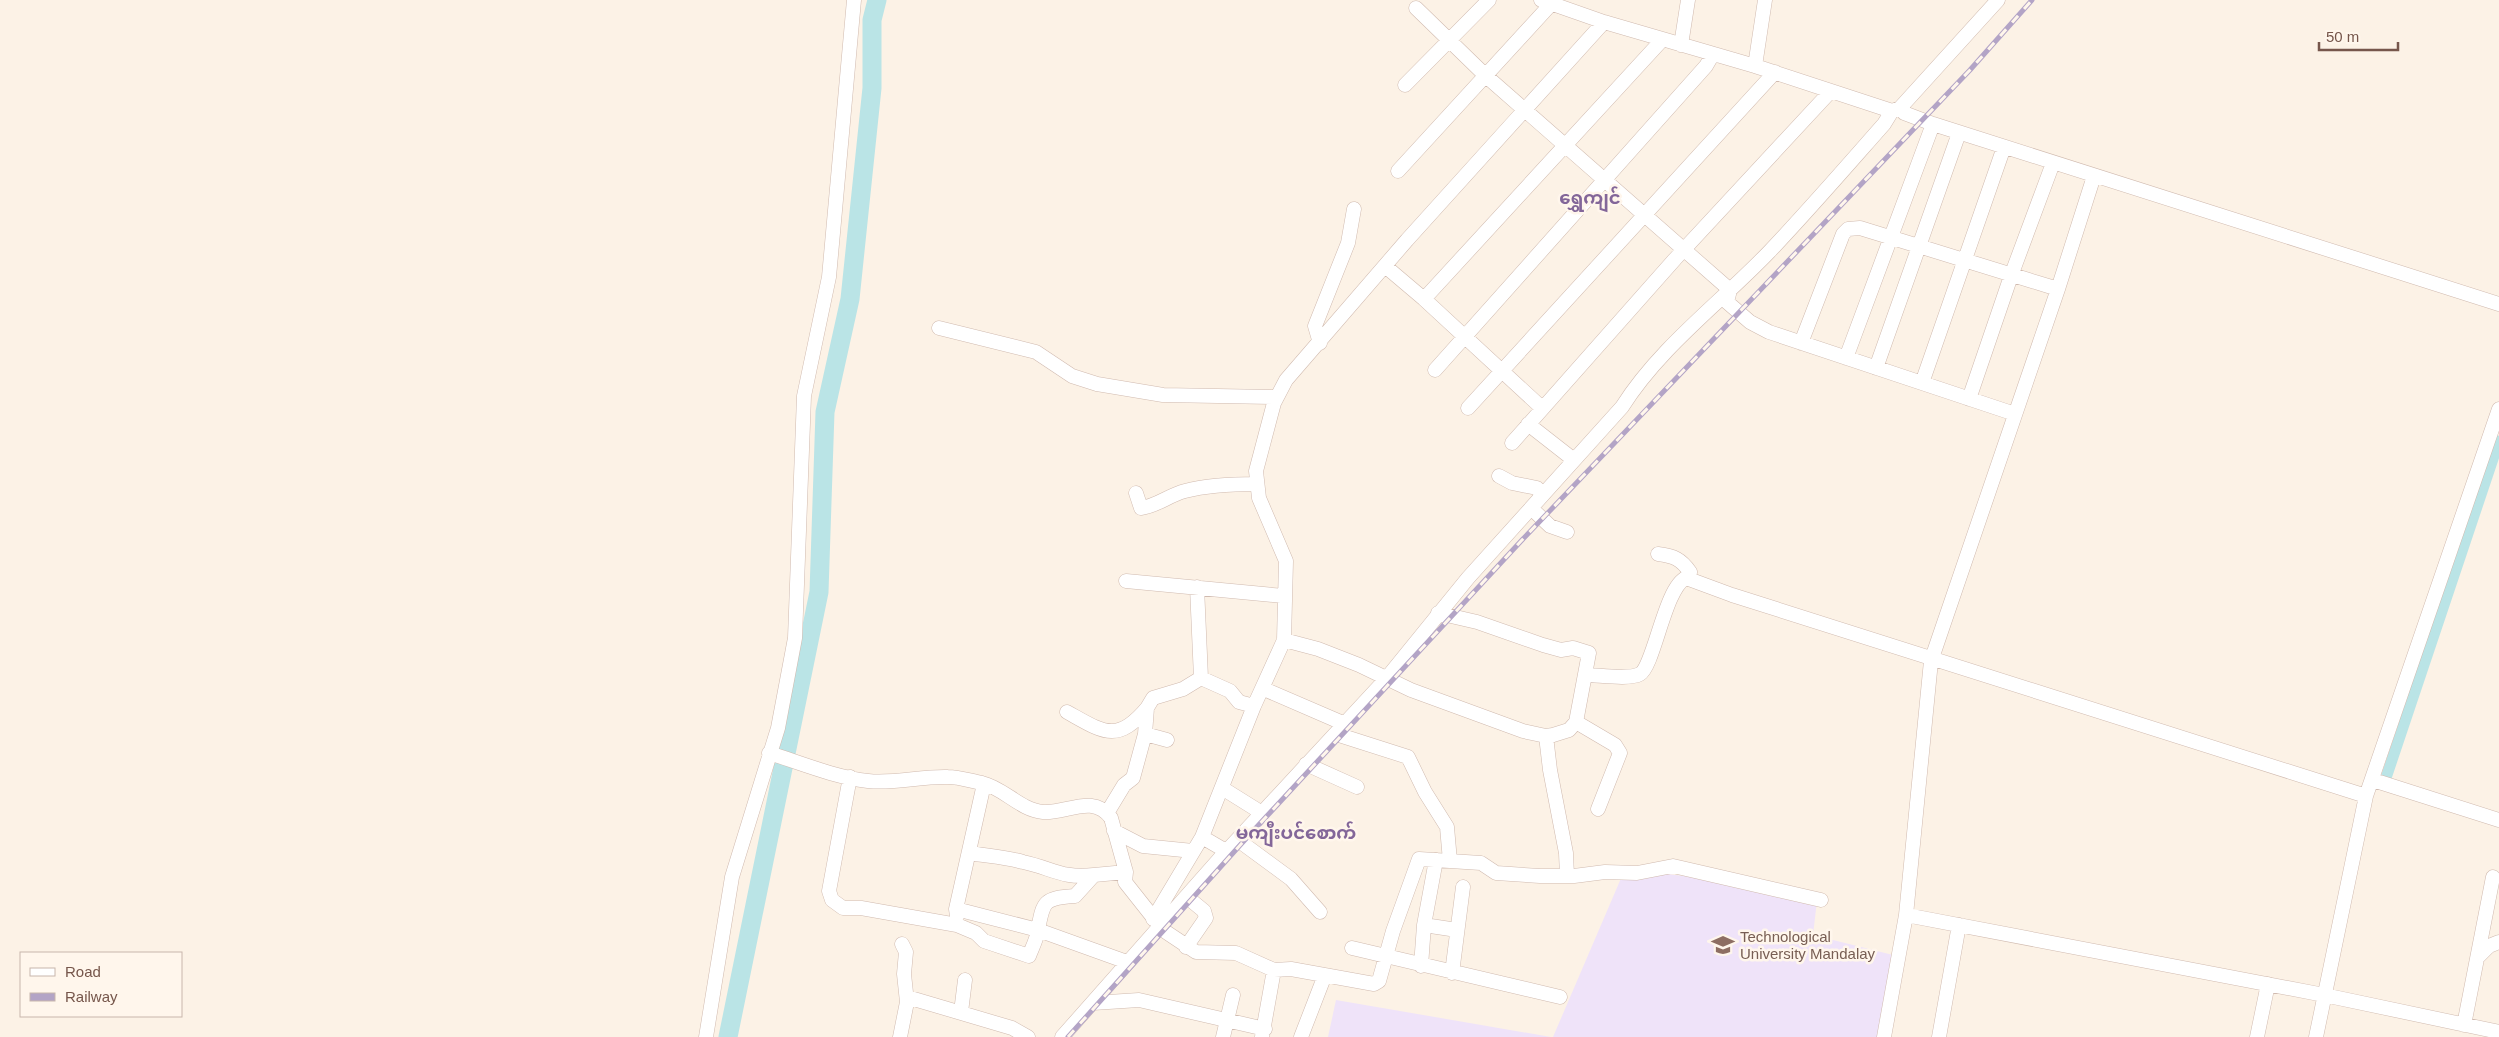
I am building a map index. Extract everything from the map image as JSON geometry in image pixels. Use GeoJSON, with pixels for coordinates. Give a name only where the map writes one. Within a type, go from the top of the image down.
{"type":"FeatureCollection","features":[{"type":"Feature","properties":{"kind":"street"},"geometry":{"type":"LineString","coordinates":[[706,1037],[732,877],[774,754],[795,638],[804,396],[829,277],[854,0]]}},
{"type":"Feature","properties":{"kind":"street"},"geometry":{"type":"LineString","coordinates":[[1405,85],[1489,0]]}},
{"type":"Feature","properties":{"kind":"street"},"geometry":{"type":"LineString","coordinates":[[1681,45],[1688,0]]}},
{"type":"Feature","properties":{"kind":"street"},"geometry":{"type":"LineString","coordinates":[[1755,66],[1766,0]]}},
{"type":"Feature","properties":{"kind":"street"},"geometry":{"type":"LineString","coordinates":[[1157,922],[1187,897],[1226,851],[1386,679],[1438,613],[1622,407],[1639,382],[1794,225],[1896,110],[1998,0]]}},
{"type":"Feature","properties":{"kind":"street"},"geometry":{"type":"LineString","coordinates":[[1398,171],[1486,76],[1545,1],[1604,22],[1775,72],[1830,92],[1896,110],[1959,133],[2499,304]]}},
{"type":"Feature","properties":{"kind":"street"},"geometry":{"type":"LineString","coordinates":[[1416,8],[1486,76],[1730,290]]}},
{"type":"Feature","properties":{"kind":"street"},"geometry":{"type":"LineString","coordinates":[[1062,1037],[1128,962],[1157,922],[1192,851],[1202,837],[1254,706],[1264,689],[1284,640],[1286,561],[1259,498],[1256,471],[1264,436],[1277,397],[1286,380],[1320,344],[1386,266],[1604,22]]}},
{"type":"Feature","properties":{"kind":"street"},"geometry":{"type":"LineString","coordinates":[[1424,299],[1662,40]]}},
{"type":"Feature","properties":{"kind":"street"},"geometry":{"type":"LineString","coordinates":[[1435,370],[1463,336],[1706,66],[1713,54]]}},
{"type":"Feature","properties":{"kind":"street"},"geometry":{"type":"LineString","coordinates":[[1468,408],[1775,72]]}},
{"type":"Feature","properties":{"kind":"street"},"geometry":{"type":"LineString","coordinates":[[1512,443],[1683,250],[1830,92]]}},
{"type":"Feature","properties":{"kind":"street"},"geometry":{"type":"LineString","coordinates":[[1846,358],[1933,124]]}},
{"type":"Feature","properties":{"kind":"street"},"geometry":{"type":"LineString","coordinates":[[1876,368],[1959,133]]}},
{"type":"Feature","properties":{"kind":"street"},"geometry":{"type":"LineString","coordinates":[[1922,383],[2004,147]]}},
{"type":"Feature","properties":{"kind":"street"},"geometry":{"type":"LineString","coordinates":[[1969,399],[2011,276],[2053,163]]}},
{"type":"Feature","properties":{"kind":"street"},"geometry":{"type":"LineString","coordinates":[[1884,1037],[1906,915],[1932,657],[2058,289],[2094,176]]}},
{"type":"Feature","properties":{"kind":"street"},"geometry":{"type":"LineString","coordinates":[[1320,344],[1315,326],[1348,243],[1354,209]]}},
{"type":"Feature","properties":{"kind":"street"},"geometry":{"type":"LineString","coordinates":[[1801,343],[1844,234],[1848,229],[1860,228],[2058,289]]}},
{"type":"Feature","properties":{"kind":"street"},"geometry":{"type":"LineString","coordinates":[[1386,266],[1542,408]]}},
{"type":"Feature","properties":{"kind":"street"},"geometry":{"type":"LineString","coordinates":[[1730,290],[1727,302],[1750,322],[1769,332],[2015,414]]}},
{"type":"Feature","properties":{"kind":"street"},"geometry":{"type":"LineString","coordinates":[[939,328],[1036,352],[1072,376],[1097,384],[1163,395],[1277,397]]}},
{"type":"Feature","properties":{"kind":"street"},"geometry":{"type":"LineString","coordinates":[[2316,1037],[2366,796],[2499,409]]}},
{"type":"Feature","properties":{"kind":"street"},"geometry":{"type":"LineString","coordinates":[[1528,424],[1574,460]]}},
{"type":"Feature","properties":{"kind":"street"},"geometry":{"type":"LineString","coordinates":[[1499,476],[1512,483],[1537,488],[1542,496]]}},
{"type":"Feature","properties":{"kind":"street"},"geometry":{"type":"LineString","coordinates":[[1136,493],[1141,508],[1154,505],[1186,491],[1229,484],[1256,484]]}},
{"type":"Feature","properties":{"kind":"street"},"geometry":{"type":"LineString","coordinates":[[1531,508],[1550,526],[1567,532]]}},
{"type":"Feature","properties":{"kind":"street"},"geometry":{"type":"LineString","coordinates":[[1586,675],[1628,677],[1641,674],[1648,664],[1653,643],[1674,594],[1681,580],[1686,578],[1690,572],[1683,561],[1672,556],[1658,554]]}},
{"type":"Feature","properties":{"kind":"street"},"geometry":{"type":"LineString","coordinates":[[1686,578],[1732,595],[2366,796]]}},
{"type":"Feature","properties":{"kind":"street"},"geometry":{"type":"LineString","coordinates":[[1126,581],[1284,596]]}},
{"type":"Feature","properties":{"kind":"street"},"geometry":{"type":"LineString","coordinates":[[1197,587],[1201,678]]}},
{"type":"Feature","properties":{"kind":"street"},"geometry":{"type":"LineString","coordinates":[[1284,640],[1326,652],[1359,665],[1386,679],[1488,719],[1546,736],[1569,730],[1576,722],[1590,653],[1573,648],[1561,650],[1552,648],[1477,622],[1438,613]]}},
{"type":"Feature","properties":{"kind":"street"},"geometry":{"type":"LineString","coordinates":[[1201,678],[1230,691],[1239,702],[1254,706]]}},
{"type":"Feature","properties":{"kind":"street"},"geometry":{"type":"LineString","coordinates":[[1067,712],[1093,727],[1109,731],[1122,731],[1135,722],[1147,708],[1152,698],[1183,689],[1201,678]]}},
{"type":"Feature","properties":{"kind":"street"},"geometry":{"type":"LineString","coordinates":[[1264,689],[1341,729],[1408,756],[1425,792],[1448,827],[1443,860],[1424,925],[1421,966]]}},
{"type":"Feature","properties":{"kind":"street"},"geometry":{"type":"LineString","coordinates":[[1107,813],[1124,785],[1132,778],[1145,734],[1147,708]]}},
{"type":"Feature","properties":{"kind":"street"},"geometry":{"type":"LineString","coordinates":[[1576,722],[1615,745],[1620,753],[1598,809]]}},
{"type":"Feature","properties":{"kind":"street"},"geometry":{"type":"LineString","coordinates":[[1145,734],[1167,740]]}},
{"type":"Feature","properties":{"kind":"street"},"geometry":{"type":"LineString","coordinates":[[1546,736],[1551,779],[1566,853],[1566,876]]}},
{"type":"Feature","properties":{"kind":"street"},"geometry":{"type":"LineString","coordinates":[[774,754],[869,781],[950,777],[984,784],[1029,808],[1044,812],[1078,805],[1095,806],[1107,813],[1126,872],[1125,882],[1157,922],[1186,947],[1201,954],[1236,953],[1274,970],[1291,969],[1377,983],[1417,860],[1481,863],[1491,871],[1504,874],[1566,876],[1605,872],[1637,873],[1673,866],[1821,900]]}},
{"type":"Feature","properties":{"kind":"street"},"geometry":{"type":"LineString","coordinates":[[1306,764],[1356,786]]}},
{"type":"Feature","properties":{"kind":"street"},"geometry":{"type":"LineString","coordinates":[[850,777],[829,891],[832,900],[843,908],[861,908],[957,924],[976,934],[984,942],[1029,956],[1038,930],[1040,912],[1047,900],[1056,897],[1075,896],[1094,875]]}},
{"type":"Feature","properties":{"kind":"street"},"geometry":{"type":"LineString","coordinates":[[2372,780],[2499,820]]}},
{"type":"Feature","properties":{"kind":"street"},"geometry":{"type":"LineString","coordinates":[[957,924],[956,909],[984,784]]}},
{"type":"Feature","properties":{"kind":"street"},"geometry":{"type":"LineString","coordinates":[[1222,788],[1262,813]]}},
{"type":"Feature","properties":{"kind":"street"},"geometry":{"type":"LineString","coordinates":[[1114,831],[1143,846],[1192,851]]}},
{"type":"Feature","properties":{"kind":"street"},"geometry":{"type":"LineString","coordinates":[[1202,837],[1226,851]]}},
{"type":"Feature","properties":{"kind":"street"},"geometry":{"type":"LineString","coordinates":[[1238,840],[1291,879],[1320,912]]}},
{"type":"Feature","properties":{"kind":"street"},"geometry":{"type":"LineString","coordinates":[[970,853],[1021,861],[1061,875],[1076,877],[1126,872]]}},
{"type":"Feature","properties":{"kind":"street"},"geometry":{"type":"LineString","coordinates":[[2464,1024],[2493,877]]}},
{"type":"Feature","properties":{"kind":"street"},"geometry":{"type":"LineString","coordinates":[[1452,973],[1463,887]]}},
{"type":"Feature","properties":{"kind":"street"},"geometry":{"type":"LineString","coordinates":[[1186,947],[1206,918],[1204,911],[1187,897]]}},
{"type":"Feature","properties":{"kind":"street"},"geometry":{"type":"LineString","coordinates":[[956,909],[1038,930],[1128,962]]}},
{"type":"Feature","properties":{"kind":"street"},"geometry":{"type":"LineString","coordinates":[[1906,915],[2324,995],[2499,1032]]}},
{"type":"Feature","properties":{"kind":"street"},"geometry":{"type":"LineString","coordinates":[[1424,925],[1457,930]]}},
{"type":"Feature","properties":{"kind":"street"},"geometry":{"type":"LineString","coordinates":[[1939,1037],[1959,925]]}},
{"type":"Feature","properties":{"kind":"street"},"geometry":{"type":"LineString","coordinates":[[2478,957],[2489,946],[2499,942]]}},
{"type":"Feature","properties":{"kind":"street"},"geometry":{"type":"LineString","coordinates":[[900,1037],[907,997],[904,974],[906,952],[902,944]]}},
{"type":"Feature","properties":{"kind":"street"},"geometry":{"type":"LineString","coordinates":[[1352,948],[1386,958],[1560,997]]}},
{"type":"Feature","properties":{"kind":"street"},"geometry":{"type":"LineString","coordinates":[[1093,1002],[1139,1000],[1228,1020],[1263,1033],[1274,970]]}},
{"type":"Feature","properties":{"kind":"street"},"geometry":{"type":"LineString","coordinates":[[1301,1037],[1325,975]]}},
{"type":"Feature","properties":{"kind":"street"},"geometry":{"type":"LineString","coordinates":[[961,1012],[965,980]]}},
{"type":"Feature","properties":{"kind":"street"},"geometry":{"type":"LineString","coordinates":[[2257,1037],[2268,984]]}},
{"type":"Feature","properties":{"kind":"street"},"geometry":{"type":"LineString","coordinates":[[1224,1037],[1233,995]]}},
{"type":"Feature","properties":{"kind":"street"},"geometry":{"type":"LineString","coordinates":[[907,997],[1012,1028],[1028,1037]]}},
{"type":"Feature","properties":{"kind":"shaded area","name":"Technological University Mandalay"},"geometry":{"type":"Polygon","coordinates":[[[1625,869],[1818,892],[1813,935],[1893,955],[1878,1037],[1553,1037],[1625,869]]]}},
{"type":"Feature","properties":{"kind":"shaded area"},"geometry":{"type":"Polygon","coordinates":[[[1336,1000],[1551,1037],[1328,1037],[1336,1000]]]}},
{"type":"Feature","properties":{"kind":"waterway"},"geometry":{"type":"LineString","coordinates":[[728,1037],[819,592],[825,412],[850,299],[872,88],[872,20],[877,0]]}},
{"type":"Feature","properties":{"kind":"waterway"},"geometry":{"type":"LineString","coordinates":[[2386,778],[2499,441]]}},
{"type":"Feature","properties":{"kind":"railway"},"geometry":{"type":"LineString","coordinates":[[1068,1037],[1242,843],[1522,540],[1970,70],[2032,0]]}},
{"type":"Feature","properties":{"kind":"place","name":"Technological University Mandalay"},"geometry":{"type":"Point","coordinates":[1723,945]}},
{"type":"Feature","properties":{"kind":"district","name":"ရွှေကျင်"},"geometry":{"type":"Point","coordinates":[1590,198]}},
{"type":"Feature","properties":{"kind":"district","name":"မကျီးပင်စောက်"},"geometry":{"type":"Point","coordinates":[1296,833]}}]}
